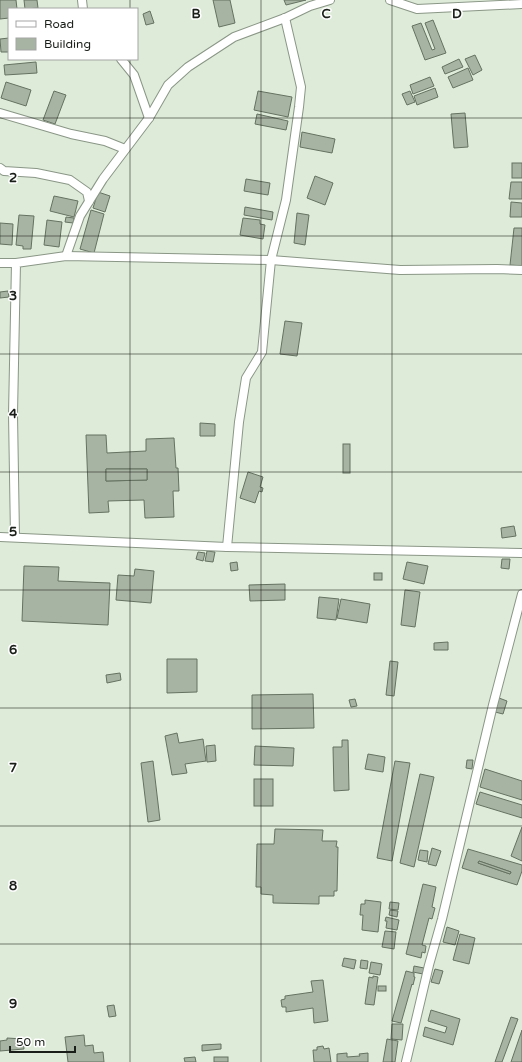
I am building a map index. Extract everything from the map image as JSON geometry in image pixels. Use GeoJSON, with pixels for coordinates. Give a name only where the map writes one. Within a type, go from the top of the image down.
{"type":"FeatureCollection","features":[{"type":"Feature","properties":{"kind":"street"},"geometry":{"type":"LineString","coordinates":[[66,256],[80,216],[103,179],[149,118],[168,85],[188,67],[234,37],[285,18],[310,6],[330,0]]}},
{"type":"Feature","properties":{"kind":"street"},"geometry":{"type":"LineString","coordinates":[[390,0],[417,9],[522,4]]}},
{"type":"Feature","properties":{"kind":"street"},"geometry":{"type":"LineString","coordinates":[[413,0],[417,9]]}},
{"type":"Feature","properties":{"kind":"street"},"geometry":{"type":"LineString","coordinates":[[227,547],[240,415],[246,378],[262,352],[271,260],[286,200],[299,107],[301,87],[285,18]]}},
{"type":"Feature","properties":{"kind":"street"},"geometry":{"type":"LineString","coordinates":[[122,60],[134,75],[149,118]]}},
{"type":"Feature","properties":{"kind":"street"},"geometry":{"type":"LineString","coordinates":[[0,113],[72,134],[105,141],[125,149]]}},
{"type":"Feature","properties":{"kind":"street"},"geometry":{"type":"LineString","coordinates":[[0,168],[4,171],[36,173],[70,180],[87,192],[89,201]]}},
{"type":"Feature","properties":{"kind":"street"},"geometry":{"type":"LineString","coordinates":[[0,263],[16,263],[66,256],[271,260],[400,270],[497,268],[522,270]]}},
{"type":"Feature","properties":{"kind":"street"},"geometry":{"type":"LineString","coordinates":[[15,537],[13,414],[16,263]]}},
{"type":"Feature","properties":{"kind":"street"},"geometry":{"type":"LineString","coordinates":[[0,537],[227,547],[522,553]]}},
{"type":"Feature","properties":{"kind":"street"},"geometry":{"type":"LineString","coordinates":[[406,1062],[493,705],[522,594]]}},
{"type":"Feature","properties":{"kind":"building"},"geometry":{"type":"Polygon","coordinates":[[[0,0],[16,0],[17,8],[8,8],[8,18],[0,19],[0,0]]]}},
{"type":"Feature","properties":{"kind":"building"},"geometry":{"type":"Polygon","coordinates":[[[24,0],[37,0],[38,8],[25,8],[24,0]]]}},
{"type":"Feature","properties":{"kind":"building"},"geometry":{"type":"Polygon","coordinates":[[[213,0],[230,0],[235,23],[219,27],[213,0]]]}},
{"type":"Feature","properties":{"kind":"building"},"geometry":{"type":"Polygon","coordinates":[[[284,0],[306,0],[286,5],[284,0]]]}},
{"type":"Feature","properties":{"kind":"building"},"geometry":{"type":"Polygon","coordinates":[[[150,11],[154,23],[146,25],[143,14],[150,11]]]}},
{"type":"Feature","properties":{"kind":"building"},"geometry":{"type":"Polygon","coordinates":[[[433,20],[446,53],[425,60],[412,26],[421,23],[432,50],[435,49],[425,23],[433,20]]]}},
{"type":"Feature","properties":{"kind":"building"},"geometry":{"type":"Polygon","coordinates":[[[8,38],[8,52],[1,52],[0,39],[8,38]]]}},
{"type":"Feature","properties":{"kind":"building"},"geometry":{"type":"Polygon","coordinates":[[[475,55],[482,70],[473,75],[465,59],[475,55]]]}},
{"type":"Feature","properties":{"kind":"building"},"geometry":{"type":"Polygon","coordinates":[[[459,59],[463,67],[445,74],[442,67],[459,59]]]}},
{"type":"Feature","properties":{"kind":"building"},"geometry":{"type":"Polygon","coordinates":[[[36,62],[37,73],[5,75],[4,65],[36,62]]]}},
{"type":"Feature","properties":{"kind":"building"},"geometry":{"type":"Polygon","coordinates":[[[468,68],[473,80],[453,88],[448,77],[468,68]]]}},
{"type":"Feature","properties":{"kind":"building"},"geometry":{"type":"Polygon","coordinates":[[[430,77],[434,86],[413,94],[410,85],[430,77]]]}},
{"type":"Feature","properties":{"kind":"building"},"geometry":{"type":"Polygon","coordinates":[[[6,82],[31,90],[26,106],[1,98],[6,82]]]}},
{"type":"Feature","properties":{"kind":"building"},"geometry":{"type":"Polygon","coordinates":[[[435,88],[438,97],[417,105],[414,96],[435,88]]]}},
{"type":"Feature","properties":{"kind":"building"},"geometry":{"type":"Polygon","coordinates":[[[54,91],[66,95],[55,124],[43,120],[54,91]]]}},
{"type":"Feature","properties":{"kind":"building"},"geometry":{"type":"Polygon","coordinates":[[[258,91],[292,97],[288,117],[254,110],[258,91]]]}},
{"type":"Feature","properties":{"kind":"building"},"geometry":{"type":"Polygon","coordinates":[[[410,91],[415,102],[407,105],[402,94],[410,91]]]}},
{"type":"Feature","properties":{"kind":"building"},"geometry":{"type":"Polygon","coordinates":[[[465,113],[468,147],[454,148],[451,114],[465,113]]]}},
{"type":"Feature","properties":{"kind":"building"},"geometry":{"type":"Polygon","coordinates":[[[257,114],[288,121],[286,130],[255,124],[257,114]]]}},
{"type":"Feature","properties":{"kind":"building"},"geometry":{"type":"Polygon","coordinates":[[[302,132],[335,139],[332,153],[300,147],[302,132]]]}},
{"type":"Feature","properties":{"kind":"building"},"geometry":{"type":"Polygon","coordinates":[[[512,163],[522,163],[522,178],[512,178],[512,163]]]}},
{"type":"Feature","properties":{"kind":"building"},"geometry":{"type":"Polygon","coordinates":[[[315,176],[333,183],[325,205],[307,198],[315,176]]]}},
{"type":"Feature","properties":{"kind":"building"},"geometry":{"type":"Polygon","coordinates":[[[246,179],[270,183],[268,195],[244,191],[246,179]]]}},
{"type":"Feature","properties":{"kind":"building"},"geometry":{"type":"Polygon","coordinates":[[[511,182],[522,182],[522,199],[509,199],[511,182]]]}},
{"type":"Feature","properties":{"kind":"building"},"geometry":{"type":"Polygon","coordinates":[[[98,192],[110,196],[105,212],[93,208],[98,192]]]}},
{"type":"Feature","properties":{"kind":"building"},"geometry":{"type":"Polygon","coordinates":[[[54,196],[78,201],[74,217],[50,211],[54,196]]]}},
{"type":"Feature","properties":{"kind":"building"},"geometry":{"type":"Polygon","coordinates":[[[511,202],[522,203],[522,217],[510,217],[511,202]]]}},
{"type":"Feature","properties":{"kind":"building"},"geometry":{"type":"Polygon","coordinates":[[[245,207],[273,212],[272,220],[244,215],[245,207]]]}},
{"type":"Feature","properties":{"kind":"building"},"geometry":{"type":"Polygon","coordinates":[[[91,210],[104,214],[94,253],[80,249],[91,210]]]}},
{"type":"Feature","properties":{"kind":"building"},"geometry":{"type":"Polygon","coordinates":[[[297,213],[309,215],[305,245],[294,243],[297,213]]]}},
{"type":"Feature","properties":{"kind":"building"},"geometry":{"type":"Polygon","coordinates":[[[19,215],[34,216],[31,249],[23,249],[23,246],[16,245],[19,215]]]}},
{"type":"Feature","properties":{"kind":"building"},"geometry":{"type":"Polygon","coordinates":[[[66,217],[74,218],[73,223],[65,222],[66,217]]]}},
{"type":"Feature","properties":{"kind":"building"},"geometry":{"type":"Polygon","coordinates":[[[243,218],[260,220],[260,224],[265,225],[263,239],[240,235],[243,218]]]}},
{"type":"Feature","properties":{"kind":"building"},"geometry":{"type":"Polygon","coordinates":[[[47,220],[62,222],[59,247],[44,245],[47,220]]]}},
{"type":"Feature","properties":{"kind":"building"},"geometry":{"type":"Polygon","coordinates":[[[0,223],[13,224],[12,245],[0,244],[0,223]]]}},
{"type":"Feature","properties":{"kind":"building"},"geometry":{"type":"Polygon","coordinates":[[[514,228],[522,228],[522,266],[510,265],[514,228]]]}},
{"type":"Feature","properties":{"kind":"building"},"geometry":{"type":"Polygon","coordinates":[[[8,291],[9,297],[0,298],[0,292],[8,291]]]}},
{"type":"Feature","properties":{"kind":"building"},"geometry":{"type":"Polygon","coordinates":[[[285,321],[302,323],[297,356],[280,354],[285,321]]]}},
{"type":"Feature","properties":{"kind":"building"},"geometry":{"type":"Polygon","coordinates":[[[200,423],[215,424],[215,436],[200,436],[200,423]]]}},
{"type":"Feature","properties":{"kind":"building"},"geometry":{"type":"Polygon","coordinates":[[[86,435],[106,435],[107,453],[146,451],[146,439],[174,438],[179,491],[173,491],[174,517],[145,518],[144,500],[108,501],[109,512],[89,513],[86,435]],[[106,469],[106,481],[147,480],[147,469],[106,469]]]}},
{"type":"Feature","properties":{"kind":"building"},"geometry":{"type":"Polygon","coordinates":[[[343,444],[350,444],[350,473],[343,473],[343,444]]]}},
{"type":"Feature","properties":{"kind":"building"},"geometry":{"type":"Polygon","coordinates":[[[106,469],[147,469],[147,480],[106,481],[106,469]]]}},
{"type":"Feature","properties":{"kind":"building"},"geometry":{"type":"Polygon","coordinates":[[[248,472],[263,477],[260,487],[263,488],[262,492],[259,491],[255,503],[240,498],[248,472]]]}},
{"type":"Feature","properties":{"kind":"building"},"geometry":{"type":"Polygon","coordinates":[[[514,526],[516,536],[502,538],[501,528],[514,526]]]}},
{"type":"Feature","properties":{"kind":"building"},"geometry":{"type":"Polygon","coordinates":[[[207,551],[215,552],[213,562],[205,561],[207,551]]]}},
{"type":"Feature","properties":{"kind":"building"},"geometry":{"type":"Polygon","coordinates":[[[198,552],[205,553],[203,561],[196,559],[198,552]]]}},
{"type":"Feature","properties":{"kind":"building"},"geometry":{"type":"Polygon","coordinates":[[[502,559],[510,559],[509,569],[501,568],[502,559]]]}},
{"type":"Feature","properties":{"kind":"building"},"geometry":{"type":"Polygon","coordinates":[[[237,562],[238,570],[231,571],[230,563],[237,562]]]}},
{"type":"Feature","properties":{"kind":"building"},"geometry":{"type":"Polygon","coordinates":[[[407,562],[428,566],[424,584],[403,579],[407,562]]]}},
{"type":"Feature","properties":{"kind":"building"},"geometry":{"type":"Polygon","coordinates":[[[24,566],[59,567],[58,581],[110,583],[108,625],[22,621],[24,566]]]}},
{"type":"Feature","properties":{"kind":"building"},"geometry":{"type":"Polygon","coordinates":[[[135,569],[154,571],[151,603],[116,600],[118,575],[134,576],[135,569]]]}},
{"type":"Feature","properties":{"kind":"building"},"geometry":{"type":"Polygon","coordinates":[[[374,573],[382,573],[382,580],[374,580],[374,573]]]}},
{"type":"Feature","properties":{"kind":"building"},"geometry":{"type":"Polygon","coordinates":[[[285,584],[285,600],[250,601],[249,585],[285,584]]]}},
{"type":"Feature","properties":{"kind":"building"},"geometry":{"type":"Polygon","coordinates":[[[405,590],[420,592],[415,627],[401,625],[405,590]]]}},
{"type":"Feature","properties":{"kind":"building"},"geometry":{"type":"Polygon","coordinates":[[[319,597],[339,599],[336,620],[317,618],[319,597]]]}},
{"type":"Feature","properties":{"kind":"building"},"geometry":{"type":"Polygon","coordinates":[[[341,599],[370,604],[367,623],[337,618],[341,599]]]}},
{"type":"Feature","properties":{"kind":"building"},"geometry":{"type":"Polygon","coordinates":[[[448,642],[448,650],[434,650],[434,643],[448,642]]]}},
{"type":"Feature","properties":{"kind":"building"},"geometry":{"type":"Polygon","coordinates":[[[167,659],[197,659],[197,692],[167,693],[167,659]]]}},
{"type":"Feature","properties":{"kind":"building"},"geometry":{"type":"Polygon","coordinates":[[[390,661],[398,662],[394,696],[386,695],[390,661]]]}},
{"type":"Feature","properties":{"kind":"building"},"geometry":{"type":"Polygon","coordinates":[[[120,673],[121,680],[107,683],[106,675],[120,673]]]}},
{"type":"Feature","properties":{"kind":"building"},"geometry":{"type":"Polygon","coordinates":[[[313,694],[314,728],[252,729],[252,695],[313,694]]]}},
{"type":"Feature","properties":{"kind":"building"},"geometry":{"type":"Polygon","coordinates":[[[499,698],[507,701],[503,714],[495,712],[499,698]]]}},
{"type":"Feature","properties":{"kind":"building"},"geometry":{"type":"Polygon","coordinates":[[[355,699],[357,706],[351,707],[349,700],[355,699]]]}},
{"type":"Feature","properties":{"kind":"building"},"geometry":{"type":"Polygon","coordinates":[[[177,733],[179,743],[203,739],[206,761],[185,764],[187,773],[172,775],[165,736],[177,733]]]}},
{"type":"Feature","properties":{"kind":"building"},"geometry":{"type":"Polygon","coordinates":[[[342,740],[348,740],[349,790],[334,791],[333,747],[342,747],[342,740]]]}},
{"type":"Feature","properties":{"kind":"building"},"geometry":{"type":"Polygon","coordinates":[[[215,745],[216,761],[207,762],[206,746],[215,745]]]}},
{"type":"Feature","properties":{"kind":"building"},"geometry":{"type":"Polygon","coordinates":[[[255,746],[294,748],[293,766],[254,765],[255,746]]]}},
{"type":"Feature","properties":{"kind":"building"},"geometry":{"type":"Polygon","coordinates":[[[368,754],[385,757],[383,772],[365,769],[368,754]]]}},
{"type":"Feature","properties":{"kind":"building"},"geometry":{"type":"Polygon","coordinates":[[[467,760],[473,760],[472,769],[466,768],[467,760]]]}},
{"type":"Feature","properties":{"kind":"building"},"geometry":{"type":"Polygon","coordinates":[[[153,761],[160,820],[148,822],[141,763],[153,761]]]}},
{"type":"Feature","properties":{"kind":"building"},"geometry":{"type":"Polygon","coordinates":[[[395,761],[410,763],[392,861],[377,858],[395,761]]]}},
{"type":"Feature","properties":{"kind":"building"},"geometry":{"type":"Polygon","coordinates":[[[485,769],[522,781],[522,800],[480,787],[485,769]]]}},
{"type":"Feature","properties":{"kind":"building"},"geometry":{"type":"Polygon","coordinates":[[[420,774],[434,777],[414,867],[400,863],[420,774]]]}},
{"type":"Feature","properties":{"kind":"building"},"geometry":{"type":"Polygon","coordinates":[[[254,779],[273,779],[273,806],[254,806],[254,779]]]}},
{"type":"Feature","properties":{"kind":"building"},"geometry":{"type":"Polygon","coordinates":[[[480,792],[522,805],[522,818],[476,804],[480,792]]]}},
{"type":"Feature","properties":{"kind":"building"},"geometry":{"type":"Polygon","coordinates":[[[522,827],[522,861],[511,856],[522,827]]]}},
{"type":"Feature","properties":{"kind":"building"},"geometry":{"type":"Polygon","coordinates":[[[275,829],[323,830],[322,841],[337,841],[337,891],[334,891],[334,896],[319,896],[319,904],[273,903],[273,895],[261,894],[261,887],[256,887],[257,844],[274,844],[275,829]]]}},
{"type":"Feature","properties":{"kind":"building"},"geometry":{"type":"Polygon","coordinates":[[[432,848],[441,851],[436,866],[428,864],[432,848]]]}},
{"type":"Feature","properties":{"kind":"building"},"geometry":{"type":"Polygon","coordinates":[[[468,849],[522,865],[522,871],[517,885],[462,868],[468,849]],[[479,861],[478,863],[510,874],[511,872],[479,861]]]}},
{"type":"Feature","properties":{"kind":"building"},"geometry":{"type":"Polygon","coordinates":[[[420,850],[428,851],[427,862],[418,860],[420,850]]]}},
{"type":"Feature","properties":{"kind":"building"},"geometry":{"type":"Polygon","coordinates":[[[479,861],[511,872],[510,874],[478,863],[479,861]]]}},
{"type":"Feature","properties":{"kind":"building"},"geometry":{"type":"Polygon","coordinates":[[[423,884],[436,887],[432,907],[435,908],[432,919],[429,918],[422,945],[426,946],[425,953],[422,952],[421,958],[406,954],[423,884]]]}},
{"type":"Feature","properties":{"kind":"building"},"geometry":{"type":"Polygon","coordinates":[[[365,900],[381,902],[378,932],[362,930],[363,915],[360,915],[361,904],[365,904],[365,900]]]}},
{"type":"Feature","properties":{"kind":"building"},"geometry":{"type":"Polygon","coordinates":[[[390,902],[399,903],[398,910],[389,909],[390,902]]]}},
{"type":"Feature","properties":{"kind":"building"},"geometry":{"type":"Polygon","coordinates":[[[390,910],[398,911],[397,917],[389,915],[390,910]]]}},
{"type":"Feature","properties":{"kind":"building"},"geometry":{"type":"Polygon","coordinates":[[[386,917],[399,920],[397,930],[386,928],[386,917]]]}},
{"type":"Feature","properties":{"kind":"building"},"geometry":{"type":"Polygon","coordinates":[[[447,927],[459,931],[455,945],[443,942],[447,927]]]}},
{"type":"Feature","properties":{"kind":"building"},"geometry":{"type":"Polygon","coordinates":[[[385,931],[396,932],[394,949],[382,947],[385,931]]]}},
{"type":"Feature","properties":{"kind":"building"},"geometry":{"type":"Polygon","coordinates":[[[460,934],[475,938],[469,964],[453,960],[460,934]]]}},
{"type":"Feature","properties":{"kind":"building"},"geometry":{"type":"Polygon","coordinates":[[[344,958],[356,960],[354,969],[342,966],[344,958]]]}},
{"type":"Feature","properties":{"kind":"building"},"geometry":{"type":"Polygon","coordinates":[[[361,960],[368,961],[367,969],[360,968],[361,960]]]}},
{"type":"Feature","properties":{"kind":"building"},"geometry":{"type":"Polygon","coordinates":[[[371,962],[382,964],[380,975],[369,973],[371,962]]]}},
{"type":"Feature","properties":{"kind":"building"},"geometry":{"type":"Polygon","coordinates":[[[414,966],[424,968],[423,974],[413,972],[414,966]]]}},
{"type":"Feature","properties":{"kind":"building"},"geometry":{"type":"Polygon","coordinates":[[[435,969],[443,971],[439,984],[431,982],[435,969]]]}},
{"type":"Feature","properties":{"kind":"building"},"geometry":{"type":"Polygon","coordinates":[[[406,971],[414,973],[415,977],[401,1023],[392,1021],[406,971]]]}},
{"type":"Feature","properties":{"kind":"building"},"geometry":{"type":"Polygon","coordinates":[[[373,976],[378,977],[374,1005],[365,1004],[369,977],[373,978],[373,976]]]}},
{"type":"Feature","properties":{"kind":"building"},"geometry":{"type":"Polygon","coordinates":[[[323,980],[328,1021],[314,1023],[313,1008],[286,1012],[286,1007],[282,1007],[281,1000],[285,999],[285,996],[313,992],[311,981],[323,980]]]}},
{"type":"Feature","properties":{"kind":"building"},"geometry":{"type":"Polygon","coordinates":[[[378,986],[386,986],[386,991],[378,991],[378,986]]]}},
{"type":"Feature","properties":{"kind":"building"},"geometry":{"type":"Polygon","coordinates":[[[114,1005],[116,1016],[109,1017],[107,1006],[114,1005]]]}},
{"type":"Feature","properties":{"kind":"building"},"geometry":{"type":"Polygon","coordinates":[[[431,1010],[460,1019],[453,1045],[423,1036],[425,1027],[445,1033],[447,1027],[428,1021],[431,1010]]]}},
{"type":"Feature","properties":{"kind":"building"},"geometry":{"type":"Polygon","coordinates":[[[511,1017],[518,1019],[502,1062],[495,1062],[511,1017]]]}},
{"type":"Feature","properties":{"kind":"building"},"geometry":{"type":"Polygon","coordinates":[[[392,1024],[403,1024],[402,1040],[391,1039],[392,1024]]]}},
{"type":"Feature","properties":{"kind":"building"},"geometry":{"type":"Polygon","coordinates":[[[522,1030],[522,1062],[511,1062],[522,1030]]]}},
{"type":"Feature","properties":{"kind":"building"},"geometry":{"type":"Polygon","coordinates":[[[84,1035],[85,1046],[93,1045],[94,1053],[103,1052],[104,1062],[68,1062],[65,1037],[84,1035]]]}},
{"type":"Feature","properties":{"kind":"building"},"geometry":{"type":"Polygon","coordinates":[[[7,1038],[23,1039],[24,1049],[0,1051],[0,1041],[7,1040],[7,1038]]]}},
{"type":"Feature","properties":{"kind":"building"},"geometry":{"type":"Polygon","coordinates":[[[387,1039],[398,1041],[395,1062],[383,1062],[387,1039]]]}},
{"type":"Feature","properties":{"kind":"building"},"geometry":{"type":"Polygon","coordinates":[[[221,1044],[221,1049],[202,1051],[202,1045],[221,1044]]]}},
{"type":"Feature","properties":{"kind":"building"},"geometry":{"type":"Polygon","coordinates":[[[323,1046],[324,1049],[329,1048],[331,1062],[314,1062],[313,1050],[317,1050],[317,1047],[323,1046]]]}},
{"type":"Feature","properties":{"kind":"building"},"geometry":{"type":"Polygon","coordinates":[[[347,1053],[347,1057],[360,1056],[359,1054],[368,1053],[368,1062],[337,1062],[337,1054],[347,1053]]]}},
{"type":"Feature","properties":{"kind":"building"},"geometry":{"type":"Polygon","coordinates":[[[195,1057],[196,1062],[185,1062],[184,1058],[195,1057]]]}},
{"type":"Feature","properties":{"kind":"building"},"geometry":{"type":"Polygon","coordinates":[[[214,1057],[228,1057],[228,1062],[214,1062],[214,1057]]]}}]}
